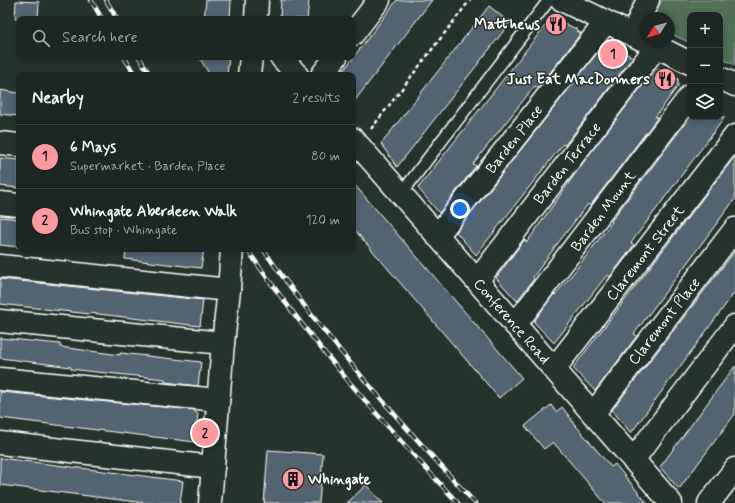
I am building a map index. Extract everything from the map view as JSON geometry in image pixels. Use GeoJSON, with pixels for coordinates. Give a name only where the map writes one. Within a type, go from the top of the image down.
{"type":"FeatureCollection","features":[{"type":"Feature","properties":{"kind":"street"},"geometry":{"type":"LineString","coordinates":[[256,16],[257,0]]}},
{"type":"Feature","properties":{"kind":"street"},"geometry":{"type":"LineString","coordinates":[[356,30],[379,0]]}},
{"type":"Feature","properties":{"kind":"street"},"geometry":{"type":"LineString","coordinates":[[562,0],[639,38]]}},
{"type":"Feature","properties":{"kind":"street","name":"Barden Terrace"},"geometry":{"type":"LineString","coordinates":[[647,12],[648,0]]}},
{"type":"Feature","properties":{"kind":"street","name":"Barden Place"},"geometry":{"type":"LineString","coordinates":[[437,236],[606,22]]}},
{"type":"Feature","properties":{"kind":"street","name":"Barden Terrace"},"geometry":{"type":"LineString","coordinates":[[477,281],[641,48]]}},
{"type":"Feature","properties":{"kind":"street"},"geometry":{"type":"LineString","coordinates":[[661,48],[687,61]]}},
{"type":"Feature","properties":{"kind":"street"},"geometry":{"type":"LineString","coordinates":[[249,72],[251,60]]}},
{"type":"Feature","properties":{"kind":"street"},"geometry":{"type":"LineString","coordinates":[[284,60],[294,72]]}},
{"type":"Feature","properties":{"kind":"street"},"geometry":{"type":"LineString","coordinates":[[324,72],[334,60]]}},
{"type":"Feature","properties":{"kind":"street"},"geometry":{"type":"LineString","coordinates":[[723,79],[735,85]]}},
{"type":"Feature","properties":{"kind":"street","name":"Barden Mount"},"geometry":{"type":"LineString","coordinates":[[515,325],[687,100]]}},
{"type":"Feature","properties":{"kind":"street","name":"Claremont Street"},"geometry":{"type":"LineString","coordinates":[[554,369],[735,136]]}},
{"type":"Feature","properties":{"kind":"street","name":"Conference Road"},"geometry":{"type":"LineString","coordinates":[[356,142],[671,503]]}},
{"type":"Feature","properties":{"kind":"street"},"geometry":{"type":"LineString","coordinates":[[0,143],[16,145]]}},
{"type":"Feature","properties":{"kind":"street"},"geometry":{"type":"LineString","coordinates":[[0,203],[16,206]]}},
{"type":"Feature","properties":{"kind":"street","name":"Claremont Place"},"geometry":{"type":"LineString","coordinates":[[593,414],[735,229]]}},
{"type":"Feature","properties":{"kind":"street"},"geometry":{"type":"LineString","coordinates":[[210,503],[232,252]]}},
{"type":"Feature","properties":{"kind":"street"},"geometry":{"type":"LineString","coordinates":[[0,266],[229,290]]}},
{"type":"Feature","properties":{"kind":"street"},"geometry":{"type":"LineString","coordinates":[[0,321],[223,343]]}},
{"type":"Feature","properties":{"kind":"street"},"geometry":{"type":"LineString","coordinates":[[633,460],[735,326]]}},
{"type":"Feature","properties":{"kind":"street"},"geometry":{"type":"LineString","coordinates":[[0,379],[218,400]]}},
{"type":"Feature","properties":{"kind":"street"},"geometry":{"type":"LineString","coordinates":[[0,443],[213,467]]}},
{"type":"Feature","properties":{"kind":"street"},"geometry":{"type":"LineString","coordinates":[[709,503],[735,469]]}},
{"type":"Feature","properties":{"kind":"lane"},"geometry":{"type":"LineString","coordinates":[[401,194],[549,0]]}},
{"type":"Feature","properties":{"kind":"path"},"geometry":{"type":"LineString","coordinates":[[356,142],[470,0]]}},
{"type":"Feature","properties":{"kind":"green space"},"geometry":{"type":"Polygon","coordinates":[[[662,0],[735,0],[735,65],[723,59],[723,12],[687,12],[687,42],[675,36],[675,12],[655,12],[662,0]]]}},
{"type":"Feature","properties":{"kind":"building"},"geometry":{"type":"Polygon","coordinates":[[[206,0],[231,0],[230,16],[204,16],[206,0]]]}},
{"type":"Feature","properties":{"kind":"building"},"geometry":{"type":"Polygon","coordinates":[[[281,0],[309,0],[307,16],[280,16],[281,0]]]}},
{"type":"Feature","properties":{"kind":"building"},"geometry":{"type":"Polygon","coordinates":[[[397,0],[432,0],[356,99],[356,72],[342,72],[351,60],[356,60],[356,54],[397,0]]]}},
{"type":"Feature","properties":{"kind":"building"},"geometry":{"type":"Polygon","coordinates":[[[16,1],[39,2],[38,16],[16,16],[15,19],[16,1]]]}},
{"type":"Feature","properties":{"kind":"building"},"geometry":{"type":"Polygon","coordinates":[[[489,6],[510,23],[397,167],[381,144],[489,6]]]}},
{"type":"Feature","properties":{"kind":"building"},"geometry":{"type":"Polygon","coordinates":[[[552,17],[581,33],[538,88],[535,86],[473,164],[476,166],[439,213],[418,188],[552,17]]]}},
{"type":"Feature","properties":{"kind":"building"},"geometry":{"type":"Polygon","coordinates":[[[605,43],[633,57],[565,145],[563,144],[476,255],[456,232],[605,43]]]}},
{"type":"Feature","properties":{"kind":"building"},"geometry":{"type":"Polygon","coordinates":[[[201,60],[229,60],[227,72],[208,72],[201,60]]]}},
{"type":"Feature","properties":{"kind":"building"},"geometry":{"type":"Polygon","coordinates":[[[656,68],[678,79],[678,86],[655,117],[658,117],[590,206],[588,204],[558,243],[517,301],[496,278],[524,240],[527,242],[585,160],[656,68]]]}},
{"type":"Feature","properties":{"kind":"building"},"geometry":{"type":"Polygon","coordinates":[[[0,90],[16,93],[16,116],[0,114],[0,90]]]}},
{"type":"Feature","properties":{"kind":"building"},"geometry":{"type":"Polygon","coordinates":[[[688,120],[723,120],[631,243],[634,245],[610,277],[607,275],[554,343],[534,322],[554,294],[555,295],[575,271],[612,222],[611,221],[688,120]]]}},
{"type":"Feature","properties":{"kind":"building"},"geometry":{"type":"Polygon","coordinates":[[[735,156],[735,199],[634,334],[637,336],[595,391],[573,368],[735,156]]]}},
{"type":"Feature","properties":{"kind":"building"},"geometry":{"type":"Polygon","coordinates":[[[0,158],[16,160],[16,188],[0,186],[0,158]]]}},
{"type":"Feature","properties":{"kind":"building"},"geometry":{"type":"Polygon","coordinates":[[[356,186],[522,378],[499,398],[356,231],[356,186]]]}},
{"type":"Feature","properties":{"kind":"building"},"geometry":{"type":"Polygon","coordinates":[[[0,217],[16,219],[16,247],[0,245],[0,217]]]}},
{"type":"Feature","properties":{"kind":"building"},"geometry":{"type":"Polygon","coordinates":[[[735,251],[735,292],[631,433],[612,410],[735,251]]]}},
{"type":"Feature","properties":{"kind":"building"},"geometry":{"type":"Polygon","coordinates":[[[126,252],[204,252],[201,268],[125,259],[126,252]]]}},
{"type":"Feature","properties":{"kind":"building"},"geometry":{"type":"Polygon","coordinates":[[[0,279],[203,300],[200,326],[0,304],[0,279]]]}},
{"type":"Feature","properties":{"kind":"building"},"geometry":{"type":"Polygon","coordinates":[[[0,338],[60,344],[60,347],[120,355],[120,353],[201,362],[198,386],[165,382],[165,379],[71,369],[71,367],[0,358],[0,338]]]}},
{"type":"Feature","properties":{"kind":"building"},"geometry":{"type":"Polygon","coordinates":[[[735,366],[735,414],[679,489],[660,467],[735,366]]]}},
{"type":"Feature","properties":{"kind":"building"},"geometry":{"type":"Polygon","coordinates":[[[0,392],[195,410],[195,412],[198,413],[195,442],[0,418],[0,392]]]}},
{"type":"Feature","properties":{"kind":"building"},"geometry":{"type":"Polygon","coordinates":[[[551,405],[556,412],[562,407],[571,420],[611,467],[615,464],[647,503],[605,503],[553,442],[544,449],[525,426],[551,405]]]}},
{"type":"Feature","properties":{"kind":"building","name":"Whingate"},"geometry":{"type":"Polygon","coordinates":[[[268,450],[323,454],[319,503],[264,503],[268,450]]]}},
{"type":"Feature","properties":{"kind":"building"},"geometry":{"type":"Polygon","coordinates":[[[0,458],[183,481],[180,503],[145,503],[0,485],[0,458]]]}},
{"type":"Feature","properties":{"kind":"building"},"geometry":{"type":"Polygon","coordinates":[[[366,485],[383,503],[347,503],[366,485]]]}},
{"type":"Feature","properties":{"kind":"railway"},"geometry":{"type":"LineString","coordinates":[[91,0],[100,16]]}},
{"type":"Feature","properties":{"kind":"railway"},"geometry":{"type":"LineString","coordinates":[[106,0],[115,16]]}},
{"type":"Feature","properties":{"kind":"railway"},"geometry":{"type":"LineString","coordinates":[[126,60],[133,72]]}},
{"type":"Feature","properties":{"kind":"railway"},"geometry":{"type":"LineString","coordinates":[[141,60],[148,72]]}},
{"type":"Feature","properties":{"kind":"railway"},"geometry":{"type":"LineString","coordinates":[[249,252],[321,348],[402,442],[458,503]]}},
{"type":"Feature","properties":{"kind":"railway"},"geometry":{"type":"LineString","coordinates":[[265,252],[312,316],[364,380],[475,503]]}},
{"type":"Feature","properties":{"kind":"place","name":"Matthews"},"geometry":{"type":"Point","coordinates":[556,24]}},
{"type":"Feature","properties":{"kind":"place","name":"6 Mays"},"geometry":{"type":"Point","coordinates":[613,54]}},
{"type":"Feature","properties":{"kind":"place","name":"Just Eat MacDonners"},"geometry":{"type":"Point","coordinates":[665,79]}},
{"type":"Feature","properties":{"kind":"place","name":"Whingate Aberdeen Walk"},"geometry":{"type":"Point","coordinates":[205,433]}},
{"type":"Feature","properties":{"kind":"place","name":"Whingate"},"geometry":{"type":"Point","coordinates":[293,479]}}]}
